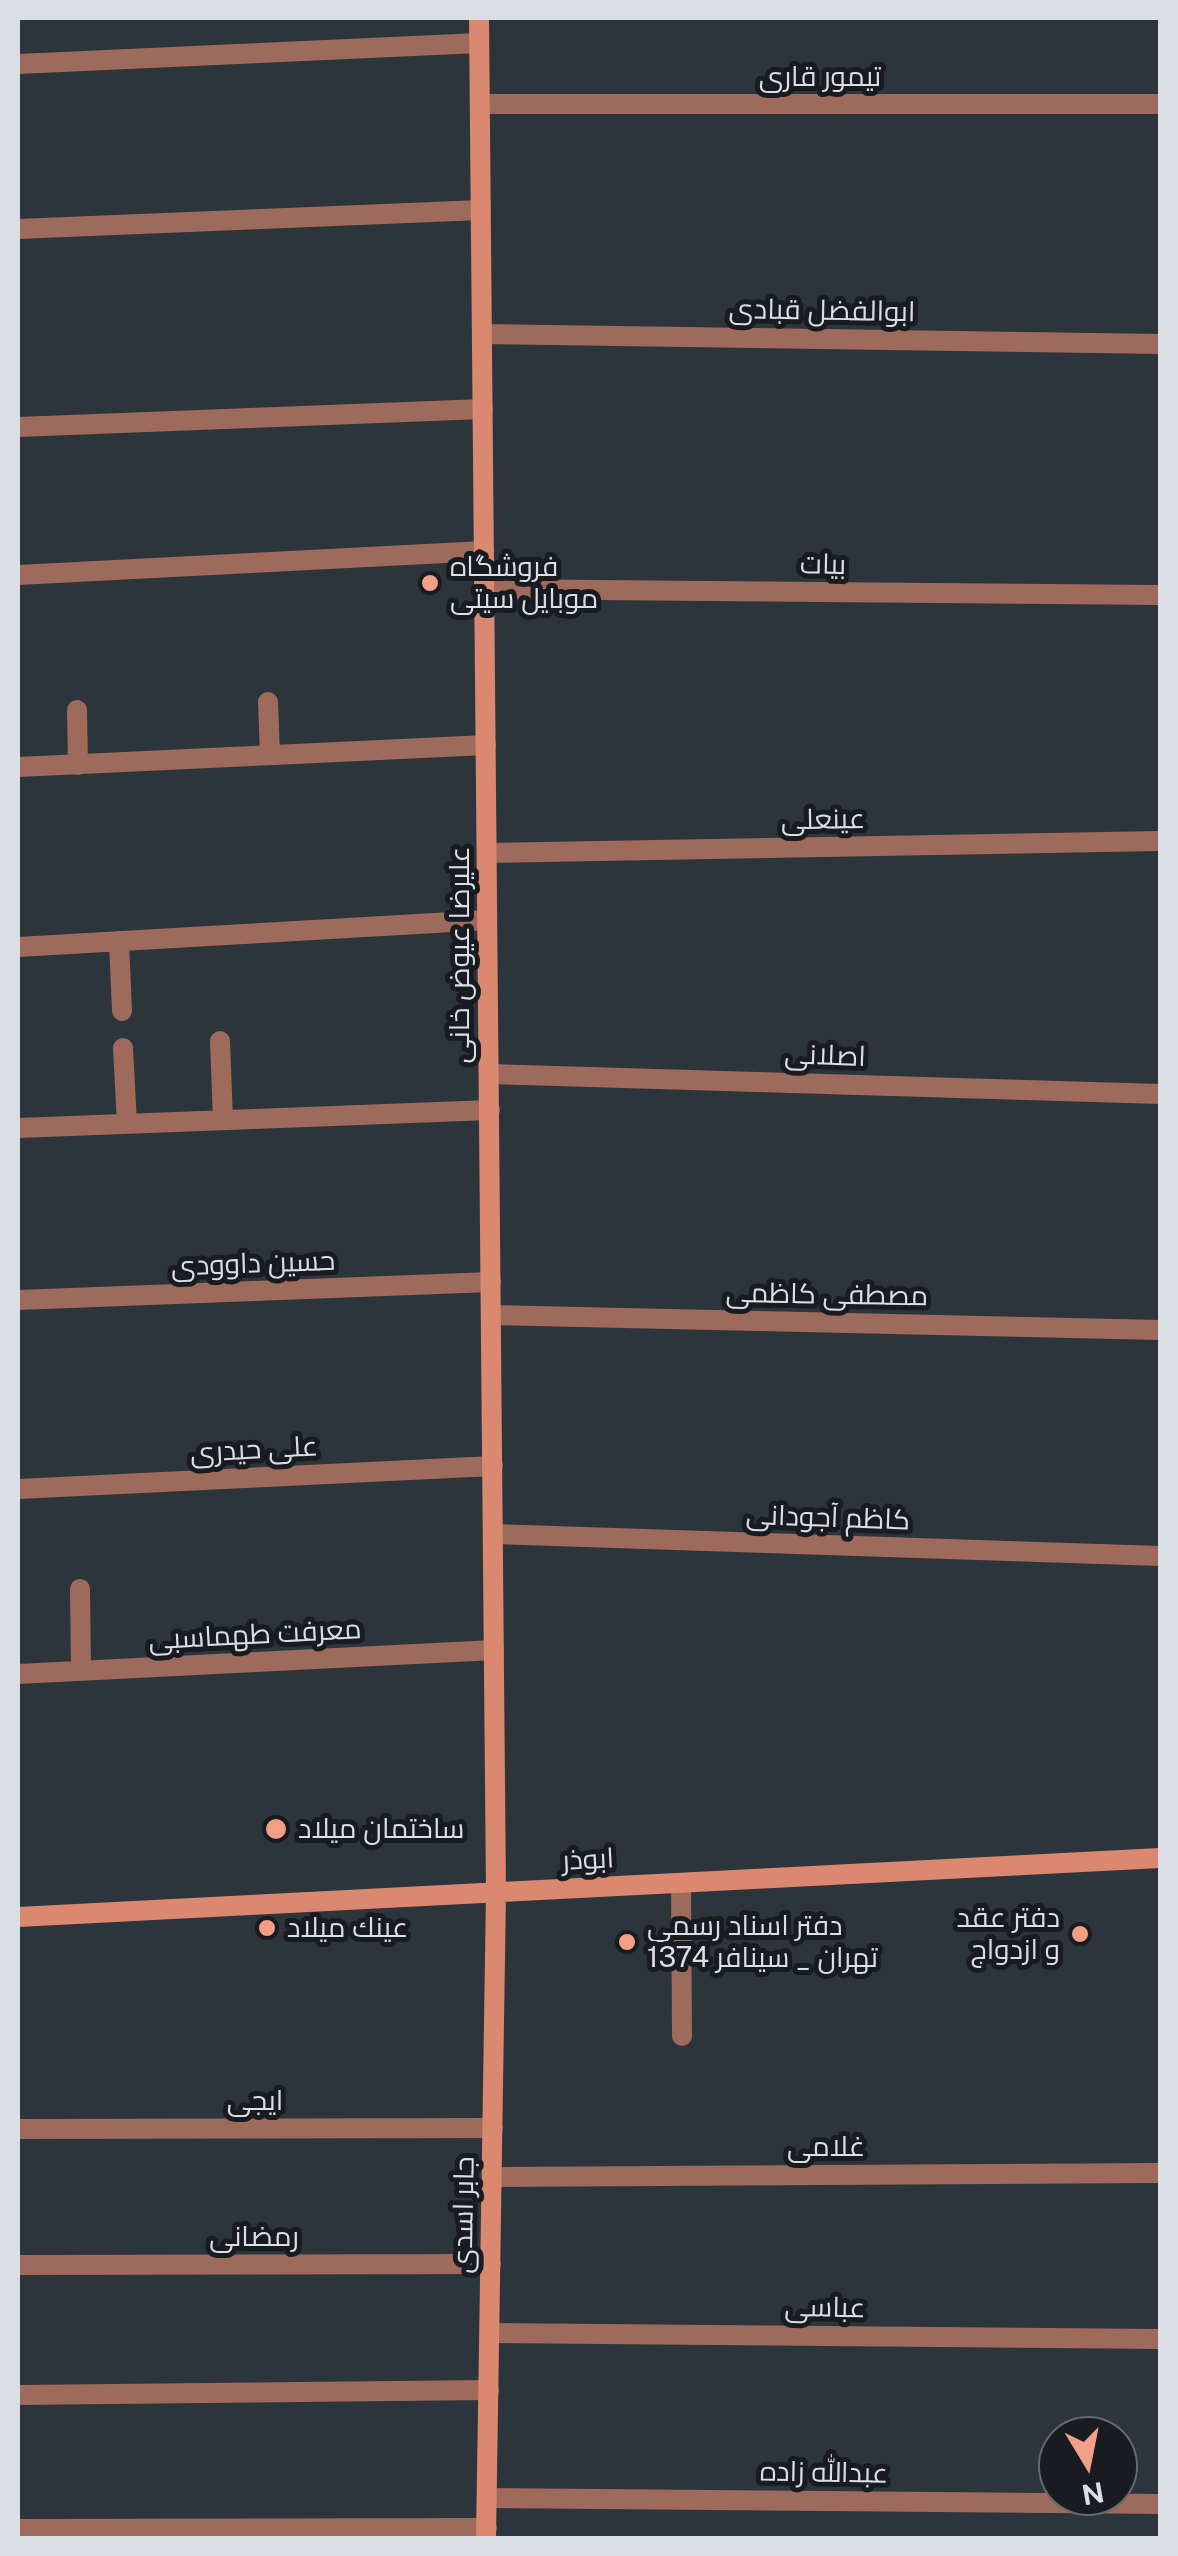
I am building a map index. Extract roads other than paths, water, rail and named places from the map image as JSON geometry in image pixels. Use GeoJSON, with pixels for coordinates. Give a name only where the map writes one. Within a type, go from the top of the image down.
{"type":"FeatureCollection","features":[{"type":"Feature","properties":{"kind":"street","name":"علیرضا عیوض خانی"},"geometry":{"type":"LineString","coordinates":[[479,18],[496,1892]]}},
{"type":"Feature","properties":{"kind":"street"},"geometry":{"type":"LineString","coordinates":[[18,64],[479,43]]}},
{"type":"Feature","properties":{"kind":"street","name":"تیمور قاری"},"geometry":{"type":"LineString","coordinates":[[480,104],[1160,104]]}},
{"type":"Feature","properties":{"kind":"street"},"geometry":{"type":"LineString","coordinates":[[18,229],[481,210]]}},
{"type":"Feature","properties":{"kind":"street","name":"ابوالفضل قبادی"},"geometry":{"type":"LineString","coordinates":[[482,334],[1160,344]]}},
{"type":"Feature","properties":{"kind":"street"},"geometry":{"type":"LineString","coordinates":[[18,428],[483,409]]}},
{"type":"Feature","properties":{"kind":"street"},"geometry":{"type":"LineString","coordinates":[[18,575],[484,551]]}},
{"type":"Feature","properties":{"kind":"street","name":"بیات"},"geometry":{"type":"LineString","coordinates":[[484,589],[1160,595]]}},
{"type":"Feature","properties":{"kind":"street"},"geometry":{"type":"LineString","coordinates":[[268,702],[270,755]]}},
{"type":"Feature","properties":{"kind":"street"},"geometry":{"type":"LineString","coordinates":[[77,710],[78,765]]}},
{"type":"Feature","properties":{"kind":"street"},"geometry":{"type":"LineString","coordinates":[[18,767],[486,746]]}},
{"type":"Feature","properties":{"kind":"street","name":"عینعلی"},"geometry":{"type":"LineString","coordinates":[[487,854],[1160,841]]}},
{"type":"Feature","properties":{"kind":"street"},"geometry":{"type":"LineString","coordinates":[[18,947],[488,920]]}},
{"type":"Feature","properties":{"kind":"street"},"geometry":{"type":"LineString","coordinates":[[119,941],[122,1011]]}},
{"type":"Feature","properties":{"kind":"street"},"geometry":{"type":"LineString","coordinates":[[220,1041],[223,1120]]}},
{"type":"Feature","properties":{"kind":"street"},"geometry":{"type":"LineString","coordinates":[[122,1048],[127,1124]]}},
{"type":"Feature","properties":{"kind":"street","name":"اصلانی"},"geometry":{"type":"LineString","coordinates":[[489,1074],[1160,1094]]}},
{"type":"Feature","properties":{"kind":"street"},"geometry":{"type":"LineString","coordinates":[[18,1128],[490,1110]]}},
{"type":"Feature","properties":{"kind":"street","name":"حسین داوودی"},"geometry":{"type":"LineString","coordinates":[[18,1300],[491,1282]]}},
{"type":"Feature","properties":{"kind":"street","name":"مصطفی کاظمی"},"geometry":{"type":"LineString","coordinates":[[492,1314],[1160,1330]]}},
{"type":"Feature","properties":{"kind":"street","name":"علی حیدری"},"geometry":{"type":"LineString","coordinates":[[18,1489],[493,1466]]}},
{"type":"Feature","properties":{"kind":"street","name":"کاظم آجودانی"},"geometry":{"type":"LineString","coordinates":[[493,1534],[1160,1556]]}},
{"type":"Feature","properties":{"kind":"street"},"geometry":{"type":"LineString","coordinates":[[80,1589],[81,1670]]}},
{"type":"Feature","properties":{"kind":"street","name":"معرفت طهماسبی"},"geometry":{"type":"LineString","coordinates":[[18,1674],[494,1650]]}},
{"type":"Feature","properties":{"kind":"street","name":"ابوذر"},"geometry":{"type":"LineString","coordinates":[[18,1918],[1160,1858]]}},
{"type":"Feature","properties":{"kind":"street"},"geometry":{"type":"LineString","coordinates":[[681,1883],[682,2036]]}},
{"type":"Feature","properties":{"kind":"street","name":"جابر اسدی"},"geometry":{"type":"LineString","coordinates":[[487,2534],[496,1892]]}},
{"type":"Feature","properties":{"kind":"street","name":"ایجی"},"geometry":{"type":"LineString","coordinates":[[18,2129],[493,2128]]}},
{"type":"Feature","properties":{"kind":"street","name":"غلامی"},"geometry":{"type":"LineString","coordinates":[[492,2177],[1160,2172]]}},
{"type":"Feature","properties":{"kind":"street","name":"رمضانی"},"geometry":{"type":"LineString","coordinates":[[18,2265],[491,2264]]}},
{"type":"Feature","properties":{"kind":"street","name":"عباسی"},"geometry":{"type":"LineString","coordinates":[[490,2333],[1160,2339]]}},
{"type":"Feature","properties":{"kind":"street"},"geometry":{"type":"LineString","coordinates":[[18,2395],[489,2390]]}},
{"type":"Feature","properties":{"kind":"street","name":"عبدالله زاده"},"geometry":{"type":"LineString","coordinates":[[487,2498],[1160,2504]]}},
{"type":"Feature","properties":{"kind":"street"},"geometry":{"type":"LineString","coordinates":[[18,2528],[487,2534]]}},
{"type":"Feature","properties":{"kind":"place","name":"فروشگاه موبایل سیتی"},"geometry":{"type":"Point","coordinates":[430,583]}},
{"type":"Feature","properties":{"kind":"place","name":"ساختمان میلاد"},"geometry":{"type":"Point","coordinates":[276,1829]}},
{"type":"Feature","properties":{"kind":"place","name":"عينك ميلاد"},"geometry":{"type":"Point","coordinates":[267,1928]}},
{"type":"Feature","properties":{"kind":"place","name":"دفتر عقد و ازدواج"},"geometry":{"type":"Point","coordinates":[1080,1934]}},
{"type":"Feature","properties":{"kind":"place","name":"دفتر اسناد رسمی 1374 تهران _ سینافر"},"geometry":{"type":"Point","coordinates":[627,1942]}}]}
